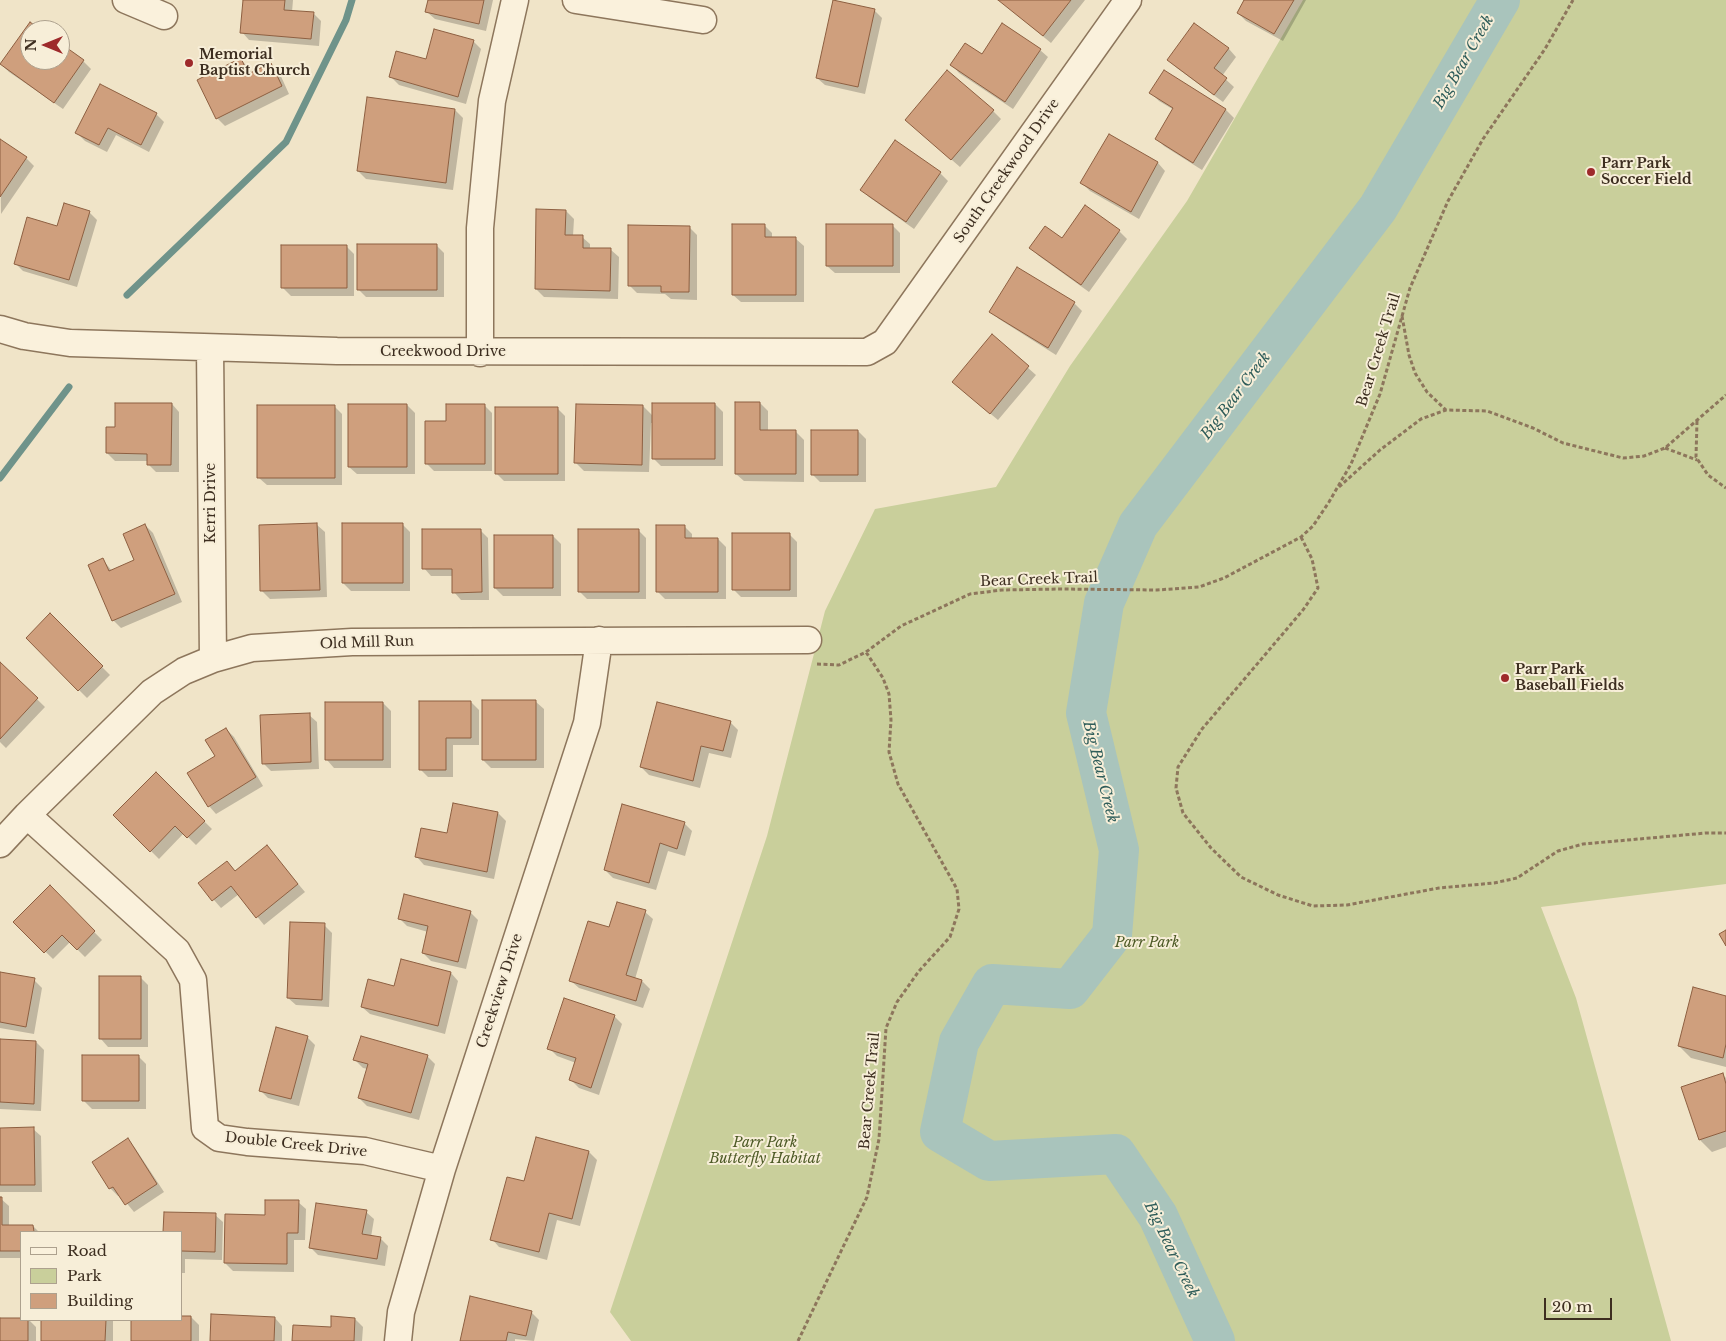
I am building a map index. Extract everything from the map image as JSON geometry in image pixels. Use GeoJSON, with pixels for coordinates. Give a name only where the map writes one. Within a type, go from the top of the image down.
{"type":"FeatureCollection","features":[{"type":"Feature","properties":{"kind":"street"},"geometry":{"type":"LineString","coordinates":[[126,0],[164,16]]}},
{"type":"Feature","properties":{"kind":"street"},"geometry":{"type":"LineString","coordinates":[[480,353],[480,228],[492,101],[515,0]]}},
{"type":"Feature","properties":{"kind":"street"},"geometry":{"type":"LineString","coordinates":[[576,0],[703,20]]}},
{"type":"Feature","properties":{"kind":"street","name":"South Creekwood Drive"},"geometry":{"type":"LineString","coordinates":[[886,342],[1128,0]]}},
{"type":"Feature","properties":{"kind":"street","name":"Creekwood Drive"},"geometry":{"type":"LineString","coordinates":[[0,329],[24,336],[70,344],[480,353],[868,352],[886,342]]}},
{"type":"Feature","properties":{"kind":"street","name":"Kerri Drive"},"geometry":{"type":"LineString","coordinates":[[210,348],[212,659]]}},
{"type":"Feature","properties":{"kind":"street","name":"Creekview Drive"},"geometry":{"type":"LineString","coordinates":[[398,1341],[401,1312],[442,1169],[587,723],[599,640]]}},
{"type":"Feature","properties":{"kind":"street","name":"Old Mill Run"},"geometry":{"type":"LineString","coordinates":[[0,844],[152,692],[184,671],[212,659],[252,648],[352,642],[808,640]]}},
{"type":"Feature","properties":{"kind":"street","name":"Double Creek Drive"},"geometry":{"type":"LineString","coordinates":[[27,815],[176,951],[193,980],[205,1128],[219,1138],[247,1142],[365,1151],[442,1169]]}},
{"type":"Feature","properties":{"kind":"path","name":"Bear Creek Trail"},"geometry":{"type":"LineString","coordinates":[[798,1341],[867,1196],[879,1139],[886,1028],[897,1002],[919,972],[950,937],[959,909],[957,889],[898,784],[889,752],[891,720],[889,694],[883,678],[866,652],[901,626],[970,594],[1002,590],[1157,590],[1200,588],[1224,578],[1301,537],[1313,526],[1351,464],[1380,394],[1410,288],[1448,201],[1483,139],[1545,49],[1573,0]]}},
{"type":"Feature","properties":{"kind":"path"},"geometry":{"type":"LineString","coordinates":[[1402,314],[1409,356],[1415,373],[1426,392],[1446,410]]}},
{"type":"Feature","properties":{"kind":"path"},"geometry":{"type":"LineString","coordinates":[[1337,489],[1380,450],[1421,419],[1446,410],[1486,411],[1533,428],[1563,443],[1623,458],[1644,456],[1665,448],[1726,395]]}},
{"type":"Feature","properties":{"kind":"path"},"geometry":{"type":"LineString","coordinates":[[1697,421],[1696,457],[1708,475],[1726,488]]}},
{"type":"Feature","properties":{"kind":"path"},"geometry":{"type":"LineString","coordinates":[[1665,448],[1698,460]]}},
{"type":"Feature","properties":{"kind":"path"},"geometry":{"type":"LineString","coordinates":[[1301,537],[1312,559],[1318,588],[1303,610],[1202,729],[1178,767],[1176,788],[1183,814],[1212,848],[1241,877],[1278,895],[1313,906],[1347,905],[1439,888],[1494,883],[1517,878],[1558,851],[1583,844],[1706,833],[1726,833]]}},
{"type":"Feature","properties":{"kind":"path"},"geometry":{"type":"LineString","coordinates":[[808,640],[814,664],[839,665],[866,652]]}},
{"type":"Feature","properties":{"kind":"green space","name":"Parr Park"},"geometry":{"type":"Polygon","coordinates":[[[1303,0],[1726,0],[1726,884],[1541,907],[1576,998],[1671,1341],[631,1341],[610,1312],[767,836],[825,611],[875,509],[996,487],[1070,366],[1187,201],[1303,0]]]}},
{"type":"Feature","properties":{"kind":"building"},"geometry":{"type":"Polygon","coordinates":[[[243,0],[285,0],[284,10],[314,12],[311,39],[240,33],[243,0]]]}},
{"type":"Feature","properties":{"kind":"building"},"geometry":{"type":"Polygon","coordinates":[[[428,0],[484,0],[479,24],[425,12],[428,0]]]}},
{"type":"Feature","properties":{"kind":"building"},"geometry":{"type":"Polygon","coordinates":[[[833,0],[875,9],[858,87],[816,78],[833,0]]]}},
{"type":"Feature","properties":{"kind":"building"},"geometry":{"type":"Polygon","coordinates":[[[998,0],[1071,0],[1043,36],[998,0]]]}},
{"type":"Feature","properties":{"kind":"building"},"geometry":{"type":"Polygon","coordinates":[[[1244,0],[1294,0],[1274,34],[1237,13],[1244,0]]]}},
{"type":"Feature","properties":{"kind":"building"},"geometry":{"type":"Polygon","coordinates":[[[1002,23],[1041,49],[1005,102],[950,65],[965,43],[982,54],[1002,23]]]}},
{"type":"Feature","properties":{"kind":"building"},"geometry":{"type":"Polygon","coordinates":[[[1194,23],[1229,48],[1214,68],[1227,78],[1214,95],[1167,60],[1194,23]]]}},
{"type":"Feature","properties":{"kind":"building"},"geometry":{"type":"Polygon","coordinates":[[[434,29],[474,40],[458,97],[389,77],[396,51],[426,59],[434,29]]]}},
{"type":"Feature","properties":{"kind":"building"},"geometry":{"type":"Polygon","coordinates":[[[20,36],[20,70],[70,70],[70,50],[84,60],[54,103],[0,64],[20,36]]]}},
{"type":"Feature","properties":{"kind":"building"},"geometry":{"type":"Polygon","coordinates":[[[241,58],[248,74],[271,63],[282,86],[216,119],[197,80],[241,58]]]}},
{"type":"Feature","properties":{"kind":"building"},"geometry":{"type":"Polygon","coordinates":[[[947,70],[994,110],[951,160],[905,120],[947,70]]]}},
{"type":"Feature","properties":{"kind":"building"},"geometry":{"type":"Polygon","coordinates":[[[1164,70],[1226,109],[1193,163],[1155,139],[1173,108],[1149,93],[1164,70]]]}},
{"type":"Feature","properties":{"kind":"building"},"geometry":{"type":"Polygon","coordinates":[[[100,84],[157,113],[141,145],[108,128],[99,145],[75,133],[100,84]]]}},
{"type":"Feature","properties":{"kind":"building"},"geometry":{"type":"Polygon","coordinates":[[[367,97],[455,109],[446,183],[357,171],[367,97]]]}},
{"type":"Feature","properties":{"kind":"building"},"geometry":{"type":"Polygon","coordinates":[[[1109,134],[1158,162],[1131,212],[1080,183],[1109,134]]]}},
{"type":"Feature","properties":{"kind":"building"},"geometry":{"type":"Polygon","coordinates":[[[0,139],[27,157],[0,197],[0,139]]]}},
{"type":"Feature","properties":{"kind":"building"},"geometry":{"type":"Polygon","coordinates":[[[895,140],[941,172],[906,222],[860,190],[895,140]]]}},
{"type":"Feature","properties":{"kind":"building"},"geometry":{"type":"Polygon","coordinates":[[[64,203],[90,211],[69,280],[14,264],[27,217],[57,226],[64,203]]]}},
{"type":"Feature","properties":{"kind":"building"},"geometry":{"type":"Polygon","coordinates":[[[1085,205],[1120,230],[1081,285],[1029,248],[1045,226],[1062,238],[1085,205]]]}},
{"type":"Feature","properties":{"kind":"building"},"geometry":{"type":"Polygon","coordinates":[[[536,209],[566,210],[565,235],[583,235],[583,248],[611,248],[610,291],[535,289],[536,209]]]}},
{"type":"Feature","properties":{"kind":"building"},"geometry":{"type":"Polygon","coordinates":[[[732,224],[765,224],[765,237],[796,237],[796,295],[732,295],[732,224]]]}},
{"type":"Feature","properties":{"kind":"building"},"geometry":{"type":"Polygon","coordinates":[[[826,224],[893,224],[893,266],[826,266],[826,224]]]}},
{"type":"Feature","properties":{"kind":"building"},"geometry":{"type":"Polygon","coordinates":[[[628,225],[690,226],[689,292],[661,292],[661,286],[628,286],[628,225]]]}},
{"type":"Feature","properties":{"kind":"building"},"geometry":{"type":"Polygon","coordinates":[[[357,244],[437,244],[437,290],[357,290],[357,244]]]}},
{"type":"Feature","properties":{"kind":"building"},"geometry":{"type":"Polygon","coordinates":[[[281,245],[347,245],[347,288],[281,288],[281,245]]]}},
{"type":"Feature","properties":{"kind":"building"},"geometry":{"type":"Polygon","coordinates":[[[1017,267],[1075,302],[1048,348],[989,312],[1017,267]]]}},
{"type":"Feature","properties":{"kind":"building"},"geometry":{"type":"Polygon","coordinates":[[[992,334],[1029,366],[990,414],[952,382],[992,334]]]}},
{"type":"Feature","properties":{"kind":"building"},"geometry":{"type":"Polygon","coordinates":[[[735,402],[760,402],[760,430],[796,430],[796,474],[735,474],[735,402]]]}},
{"type":"Feature","properties":{"kind":"building"},"geometry":{"type":"Polygon","coordinates":[[[115,403],[172,403],[171,465],[147,465],[147,454],[106,453],[106,427],[115,427],[115,403]]]}},
{"type":"Feature","properties":{"kind":"building"},"geometry":{"type":"Polygon","coordinates":[[[652,403],[715,403],[715,459],[652,459],[652,403]]]}},
{"type":"Feature","properties":{"kind":"building"},"geometry":{"type":"Polygon","coordinates":[[[348,404],[407,404],[407,467],[348,467],[348,404]]]}},
{"type":"Feature","properties":{"kind":"building"},"geometry":{"type":"Polygon","coordinates":[[[446,404],[485,404],[485,464],[425,464],[425,421],[446,421],[446,404]]]}},
{"type":"Feature","properties":{"kind":"building"},"geometry":{"type":"Polygon","coordinates":[[[576,404],[643,405],[642,465],[574,463],[576,404]]]}},
{"type":"Feature","properties":{"kind":"building"},"geometry":{"type":"Polygon","coordinates":[[[257,405],[335,405],[335,478],[257,478],[257,405]]]}},
{"type":"Feature","properties":{"kind":"building"},"geometry":{"type":"Polygon","coordinates":[[[495,407],[558,407],[558,474],[495,474],[495,407]]]}},
{"type":"Feature","properties":{"kind":"building"},"geometry":{"type":"Polygon","coordinates":[[[811,430],[858,430],[858,475],[811,475],[811,430]]]}},
{"type":"Feature","properties":{"kind":"building"},"geometry":{"type":"Polygon","coordinates":[[[317,523],[320,590],[260,591],[259,525],[317,523]]]}},
{"type":"Feature","properties":{"kind":"building"},"geometry":{"type":"Polygon","coordinates":[[[342,523],[403,523],[403,583],[342,583],[342,523]]]}},
{"type":"Feature","properties":{"kind":"building"},"geometry":{"type":"Polygon","coordinates":[[[145,524],[175,594],[112,621],[88,565],[103,558],[109,571],[134,560],[123,534],[145,524]]]}},
{"type":"Feature","properties":{"kind":"building"},"geometry":{"type":"Polygon","coordinates":[[[656,525],[685,525],[685,538],[718,538],[718,592],[656,592],[656,525]]]}},
{"type":"Feature","properties":{"kind":"building"},"geometry":{"type":"Polygon","coordinates":[[[422,529],[481,529],[482,592],[452,593],[452,569],[422,569],[422,529]]]}},
{"type":"Feature","properties":{"kind":"building"},"geometry":{"type":"Polygon","coordinates":[[[578,529],[639,529],[639,592],[578,592],[578,529]]]}},
{"type":"Feature","properties":{"kind":"building"},"geometry":{"type":"Polygon","coordinates":[[[732,533],[790,533],[790,590],[732,590],[732,533]]]}},
{"type":"Feature","properties":{"kind":"building"},"geometry":{"type":"Polygon","coordinates":[[[494,535],[553,535],[553,588],[494,588],[494,535]]]}},
{"type":"Feature","properties":{"kind":"building"},"geometry":{"type":"Polygon","coordinates":[[[50,613],[103,666],[78,691],[26,638],[50,613]]]}},
{"type":"Feature","properties":{"kind":"building"},"geometry":{"type":"Polygon","coordinates":[[[0,662],[38,698],[0,739],[0,662]]]}},
{"type":"Feature","properties":{"kind":"building"},"geometry":{"type":"Polygon","coordinates":[[[482,700],[536,700],[536,760],[482,760],[482,700]]]}},
{"type":"Feature","properties":{"kind":"building"},"geometry":{"type":"Polygon","coordinates":[[[419,701],[471,701],[471,738],[446,738],[446,770],[419,770],[419,701]]]}},
{"type":"Feature","properties":{"kind":"building"},"geometry":{"type":"Polygon","coordinates":[[[325,702],[383,702],[383,760],[325,760],[325,702]]]}},
{"type":"Feature","properties":{"kind":"building"},"geometry":{"type":"Polygon","coordinates":[[[657,702],[731,721],[723,751],[701,746],[693,781],[640,767],[657,702]]]}},
{"type":"Feature","properties":{"kind":"building"},"geometry":{"type":"Polygon","coordinates":[[[310,713],[311,762],[262,764],[260,715],[310,713]]]}},
{"type":"Feature","properties":{"kind":"building"},"geometry":{"type":"Polygon","coordinates":[[[226,728],[256,777],[208,807],[187,773],[215,756],[205,740],[226,728]]]}},
{"type":"Feature","properties":{"kind":"building"},"geometry":{"type":"Polygon","coordinates":[[[156,772],[205,821],[187,838],[175,826],[150,852],[113,815],[156,772]]]}},
{"type":"Feature","properties":{"kind":"building"},"geometry":{"type":"Polygon","coordinates":[[[453,803],[498,812],[487,872],[415,857],[421,828],[447,833],[453,803]]]}},
{"type":"Feature","properties":{"kind":"building"},"geometry":{"type":"Polygon","coordinates":[[[622,804],[685,822],[677,849],[660,843],[649,883],[604,870],[622,804]]]}},
{"type":"Feature","properties":{"kind":"building"},"geometry":{"type":"Polygon","coordinates":[[[267,845],[298,884],[256,918],[231,886],[212,901],[198,883],[227,861],[235,871],[267,845]]]}},
{"type":"Feature","properties":{"kind":"building"},"geometry":{"type":"Polygon","coordinates":[[[50,885],[95,931],[77,950],[62,935],[44,953],[13,922],[50,885]]]}},
{"type":"Feature","properties":{"kind":"building"},"geometry":{"type":"Polygon","coordinates":[[[404,894],[471,911],[458,962],[422,953],[428,926],[398,919],[404,894]]]}},
{"type":"Feature","properties":{"kind":"building"},"geometry":{"type":"Polygon","coordinates":[[[617,902],[646,910],[626,975],[642,980],[636,1001],[569,981],[588,921],[609,927],[617,902]]]}},
{"type":"Feature","properties":{"kind":"building"},"geometry":{"type":"Polygon","coordinates":[[[290,922],[325,923],[322,1000],[287,998],[290,922]]]}},
{"type":"Feature","properties":{"kind":"building"},"geometry":{"type":"Polygon","coordinates":[[[1726,930],[1726,946],[1719,934],[1726,930]]]}},
{"type":"Feature","properties":{"kind":"building"},"geometry":{"type":"Polygon","coordinates":[[[401,959],[451,972],[438,1026],[361,1007],[368,979],[394,986],[401,959]]]}},
{"type":"Feature","properties":{"kind":"building"},"geometry":{"type":"Polygon","coordinates":[[[0,972],[35,978],[26,1027],[0,1022],[0,972]]]}},
{"type":"Feature","properties":{"kind":"building"},"geometry":{"type":"Polygon","coordinates":[[[99,976],[141,976],[141,1039],[99,1039],[99,976]]]}},
{"type":"Feature","properties":{"kind":"building"},"geometry":{"type":"Polygon","coordinates":[[[1693,987],[1726,996],[1726,1044],[1723,1058],[1678,1046],[1693,987]]]}},
{"type":"Feature","properties":{"kind":"building"},"geometry":{"type":"Polygon","coordinates":[[[564,998],[615,1015],[591,1088],[569,1080],[576,1058],[547,1049],[564,998]]]}},
{"type":"Feature","properties":{"kind":"building"},"geometry":{"type":"Polygon","coordinates":[[[276,1027],[308,1036],[291,1099],[259,1091],[276,1027]]]}},
{"type":"Feature","properties":{"kind":"building"},"geometry":{"type":"Polygon","coordinates":[[[361,1036],[428,1055],[411,1113],[358,1098],[368,1064],[353,1060],[361,1036]]]}},
{"type":"Feature","properties":{"kind":"building"},"geometry":{"type":"Polygon","coordinates":[[[0,1039],[36,1041],[34,1104],[0,1102],[0,1039]]]}},
{"type":"Feature","properties":{"kind":"building"},"geometry":{"type":"Polygon","coordinates":[[[82,1055],[139,1055],[139,1101],[82,1101],[82,1055]]]}},
{"type":"Feature","properties":{"kind":"building"},"geometry":{"type":"Polygon","coordinates":[[[1723,1073],[1726,1084],[1726,1131],[1699,1140],[1681,1087],[1723,1073]]]}},
{"type":"Feature","properties":{"kind":"building"},"geometry":{"type":"Polygon","coordinates":[[[34,1127],[35,1185],[0,1185],[0,1128],[34,1127]]]}},
{"type":"Feature","properties":{"kind":"building"},"geometry":{"type":"Polygon","coordinates":[[[536,1137],[589,1151],[572,1219],[549,1213],[539,1252],[490,1240],[507,1177],[524,1181],[536,1137]]]}},
{"type":"Feature","properties":{"kind":"building"},"geometry":{"type":"Polygon","coordinates":[[[128,1138],[157,1184],[125,1205],[113,1187],[109,1189],[92,1162],[128,1138]]]}},
{"type":"Feature","properties":{"kind":"building"},"geometry":{"type":"Polygon","coordinates":[[[0,1197],[2,1197],[2,1225],[33,1225],[34,1231],[20,1231],[20,1251],[0,1251],[0,1197]]]}},
{"type":"Feature","properties":{"kind":"building"},"geometry":{"type":"Polygon","coordinates":[[[265,1200],[299,1200],[298,1233],[287,1233],[287,1264],[224,1263],[225,1214],[265,1215],[265,1200]]]}},
{"type":"Feature","properties":{"kind":"building"},"geometry":{"type":"Polygon","coordinates":[[[316,1203],[367,1210],[362,1234],[381,1237],[377,1259],[309,1248],[316,1203]]]}},
{"type":"Feature","properties":{"kind":"building"},"geometry":{"type":"Polygon","coordinates":[[[164,1212],[216,1213],[215,1252],[182,1251],[182,1231],[163,1231],[164,1212]]]}},
{"type":"Feature","properties":{"kind":"building"},"geometry":{"type":"Polygon","coordinates":[[[470,1296],[532,1311],[526,1336],[508,1332],[506,1341],[460,1341],[470,1296]]]}},
{"type":"Feature","properties":{"kind":"building"},"geometry":{"type":"Polygon","coordinates":[[[211,1314],[275,1317],[274,1341],[210,1341],[211,1314]]]}},
{"type":"Feature","properties":{"kind":"building"},"geometry":{"type":"Polygon","coordinates":[[[182,1316],[191,1316],[191,1341],[131,1341],[131,1321],[182,1321],[182,1316]]]}},
{"type":"Feature","properties":{"kind":"building"},"geometry":{"type":"Polygon","coordinates":[[[331,1316],[355,1318],[354,1341],[292,1341],[293,1325],[331,1327],[331,1316]]]}},
{"type":"Feature","properties":{"kind":"building"},"geometry":{"type":"Polygon","coordinates":[[[0,1318],[20,1318],[20,1321],[28,1321],[28,1341],[0,1341],[0,1318]]]}},
{"type":"Feature","properties":{"kind":"building"},"geometry":{"type":"Polygon","coordinates":[[[41,1321],[106,1321],[105,1341],[41,1341],[41,1321]]]}},
{"type":"Feature","properties":{"kind":"waterway"},"geometry":{"type":"LineString","coordinates":[[127,295],[286,142],[346,20],[352,0]]}},
{"type":"Feature","properties":{"kind":"waterway","name":"Big Bear Creek"},"geometry":{"type":"LineString","coordinates":[[1215,1341],[1158,1216],[1116,1154],[989,1161],[940,1132],[959,1042],[992,984],[1070,989],[1112,935],[1119,850],[1086,713],[1104,603],[1138,525],[1378,208],[1500,0]]}},
{"type":"Feature","properties":{"kind":"waterway"},"geometry":{"type":"LineString","coordinates":[[0,478],[69,387]]}},
{"type":"Feature","properties":{"kind":"place","name":"Memorial Baptist Church"},"geometry":{"type":"Point","coordinates":[189,63]}},
{"type":"Feature","properties":{"kind":"place","name":"Parr Park Soccer Field"},"geometry":{"type":"Point","coordinates":[1591,172]}},
{"type":"Feature","properties":{"kind":"place","name":"Parr Park Baseball Fields"},"geometry":{"type":"Point","coordinates":[1505,678]}},
{"type":"Feature","properties":{"kind":"park label","name":"Parr Park Butterfly Habitat"},"geometry":{"type":"Point","coordinates":[765,1152]}}]}
